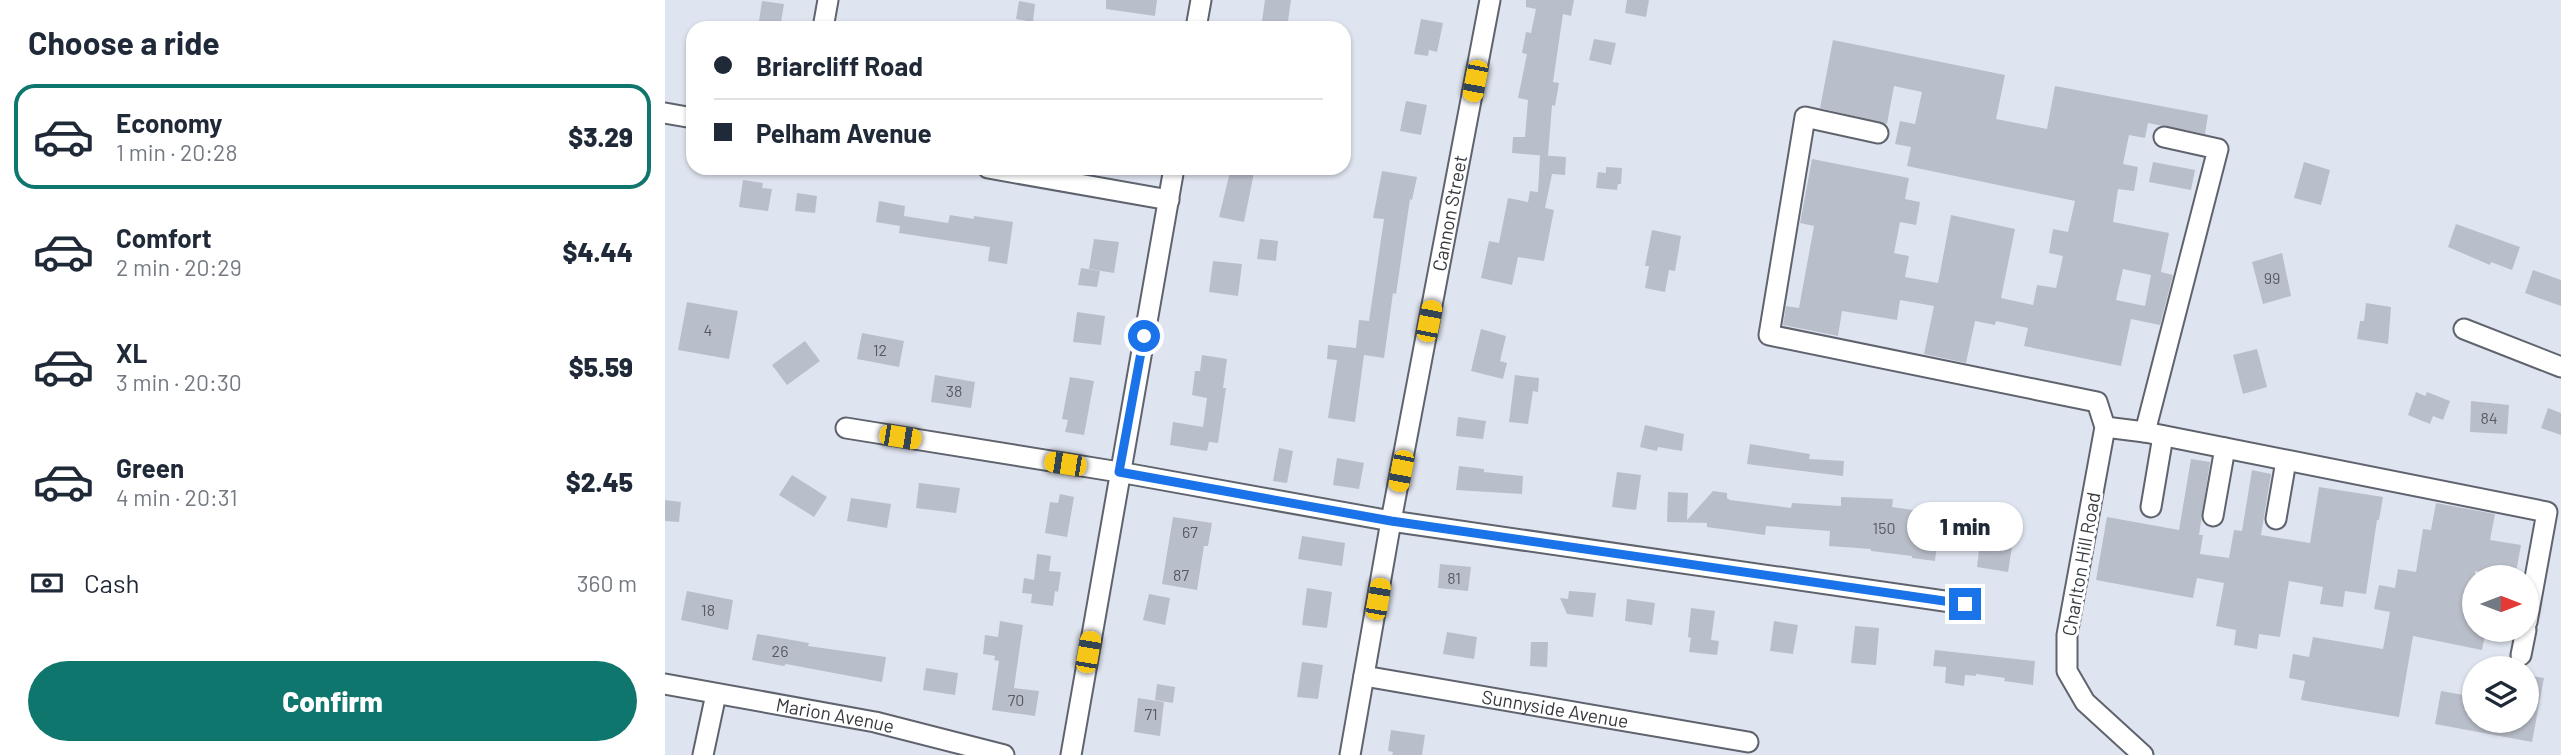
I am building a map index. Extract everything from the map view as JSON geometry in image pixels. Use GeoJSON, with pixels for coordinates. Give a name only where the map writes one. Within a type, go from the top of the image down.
{"type":"FeatureCollection","features":[{"type":"Feature","properties":{"kind":"street"},"geometry":{"type":"LineString","coordinates":[[824,21],[828,0]]}},
{"type":"Feature","properties":{"kind":"street"},"geometry":{"type":"LineString","coordinates":[[1197,21],[1201,0]]}},
{"type":"Feature","properties":{"kind":"street","name":"Cannon Street"},"geometry":{"type":"LineString","coordinates":[[1350,755],[1391,521],[1490,0]]}},
{"type":"Feature","properties":{"kind":"street"},"geometry":{"type":"LineString","coordinates":[[665,113],[686,117]]}},
{"type":"Feature","properties":{"kind":"street"},"geometry":{"type":"LineString","coordinates":[[1878,133],[1805,117],[1769,335],[2097,402],[2105,427],[2154,434],[2547,512],[2537,565]]}},
{"type":"Feature","properties":{"kind":"street"},"geometry":{"type":"LineString","coordinates":[[2151,507],[2154,434],[2218,149],[2164,137]]}},
{"type":"Feature","properties":{"kind":"street"},"geometry":{"type":"LineString","coordinates":[[1028,175],[1169,200]]}},
{"type":"Feature","properties":{"kind":"street"},"geometry":{"type":"LineString","coordinates":[[1071,755],[1173,175]]}},
{"type":"Feature","properties":{"kind":"street"},"geometry":{"type":"LineString","coordinates":[[2464,329],[2561,367]]}},
{"type":"Feature","properties":{"kind":"street","name":"Charlton Hill Road"},"geometry":{"type":"LineString","coordinates":[[2105,427],[2067,635],[2067,670],[2085,702],[2143,755]]}},
{"type":"Feature","properties":{"kind":"street"},"geometry":{"type":"LineString","coordinates":[[846,428],[1119,472],[1391,521],[1965,604]]}},
{"type":"Feature","properties":{"kind":"street"},"geometry":{"type":"LineString","coordinates":[[2213,516],[2225,449]]}},
{"type":"Feature","properties":{"kind":"street"},"geometry":{"type":"LineString","coordinates":[[2276,519],[2286,461]]}},
{"type":"Feature","properties":{"kind":"street"},"geometry":{"type":"LineString","coordinates":[[2521,655],[2524,642]]}},
{"type":"Feature","properties":{"kind":"street","name":"Sunnyside Avenue"},"geometry":{"type":"LineString","coordinates":[[1364,676],[1748,743]]}},
{"type":"Feature","properties":{"kind":"street","name":"Marion Avenue"},"geometry":{"type":"LineString","coordinates":[[665,684],[875,722],[1003,755]]}},
{"type":"Feature","properties":{"kind":"street"},"geometry":{"type":"LineString","coordinates":[[703,755],[716,694]]}},
{"type":"Feature","properties":{"kind":"building"},"geometry":{"type":"Polygon","coordinates":[[[1106,0],[1157,0],[1155,16],[1106,9],[1106,0]]]}},
{"type":"Feature","properties":{"kind":"building"},"geometry":{"type":"Polygon","coordinates":[[[1265,0],[1291,0],[1288,21],[1262,21],[1265,0]]]}},
{"type":"Feature","properties":{"kind":"building"},"geometry":{"type":"Polygon","coordinates":[[[1526,0],[1574,0],[1571,16],[1563,14],[1553,82],[1559,83],[1555,106],[1552,105],[1548,156],[1512,153],[1513,137],[1525,137],[1528,100],[1518,98],[1527,54],[1522,53],[1526,32],[1531,33],[1536,9],[1526,7],[1526,0]]]}},
{"type":"Feature","properties":{"kind":"building"},"geometry":{"type":"Polygon","coordinates":[[[1627,0],[1649,0],[1646,17],[1625,13],[1627,0]]]}},
{"type":"Feature","properties":{"kind":"building"},"geometry":{"type":"Polygon","coordinates":[[[762,1],[784,4],[781,21],[759,21],[762,1]]]}},
{"type":"Feature","properties":{"kind":"building"},"geometry":{"type":"Polygon","coordinates":[[[1019,1],[1035,4],[1033,21],[1016,19],[1019,1]]]}},
{"type":"Feature","properties":{"kind":"building"},"geometry":{"type":"Polygon","coordinates":[[[1421,19],[1443,23],[1437,52],[1429,50],[1428,56],[1414,54],[1421,19]]]}},
{"type":"Feature","properties":{"kind":"building"},"geometry":{"type":"Polygon","coordinates":[[[1594,39],[1616,43],[1611,65],[1589,60],[1594,39]]]}},
{"type":"Feature","properties":{"kind":"building"},"geometry":{"type":"Polygon","coordinates":[[[1833,40],[2005,75],[1996,119],[2047,129],[2055,86],[2208,115],[2205,134],[2148,123],[2145,138],[2129,135],[2123,164],[2138,167],[2134,191],[2118,189],[2113,222],[2169,233],[2161,272],[2173,275],[2160,325],[2131,319],[2121,366],[2024,346],[2028,328],[1996,321],[1995,325],[1975,321],[1966,363],[1924,354],[1934,306],[1900,300],[1897,320],[1842,311],[1838,336],[1783,325],[1786,306],[1799,308],[1814,226],[1800,223],[1812,159],[1909,178],[1905,199],[1920,202],[1916,225],[1900,222],[1894,253],[1909,256],[1905,277],[1938,283],[1951,215],[2015,229],[2001,298],[2033,305],[2037,285],[2056,288],[2063,256],[2049,253],[2053,229],[2068,232],[2075,201],[1907,166],[1911,147],[1895,144],[1900,121],[1915,124],[1922,92],[1894,86],[1887,124],[1820,108],[1833,40]],[[2123,269],[2116,300],[2145,306],[2151,275],[2123,269]]]}},
{"type":"Feature","properties":{"kind":"building"},"geometry":{"type":"Polygon","coordinates":[[[1406,101],[1427,105],[1421,135],[1400,131],[1406,101]]]}},
{"type":"Feature","properties":{"kind":"building"},"geometry":{"type":"Polygon","coordinates":[[[1540,155],[1566,157],[1565,175],[1552,174],[1545,208],[1554,210],[1544,261],[1518,257],[1512,285],[1481,278],[1489,241],[1499,243],[1508,198],[1528,202],[1530,191],[1538,192],[1540,155]]]}},
{"type":"Feature","properties":{"kind":"building"},"geometry":{"type":"Polygon","coordinates":[[[2153,162],[2195,170],[2191,190],[2149,182],[2153,162]]]}},
{"type":"Feature","properties":{"kind":"building"},"geometry":{"type":"Polygon","coordinates":[[[2304,162],[2330,170],[2321,205],[2294,198],[2304,162]]]}},
{"type":"Feature","properties":{"kind":"building"},"geometry":{"type":"Polygon","coordinates":[[[1606,167],[1622,168],[1621,184],[1618,184],[1617,190],[1596,188],[1598,172],[1606,173],[1606,167]]]}},
{"type":"Feature","properties":{"kind":"building"},"geometry":{"type":"Polygon","coordinates":[[[1382,171],[1417,177],[1412,200],[1410,199],[1384,358],[1364,355],[1355,422],[1328,418],[1337,360],[1327,359],[1328,345],[1356,348],[1359,320],[1369,321],[1384,219],[1373,218],[1382,171]]]}},
{"type":"Feature","properties":{"kind":"building"},"geometry":{"type":"Polygon","coordinates":[[[1229,175],[1254,175],[1244,222],[1219,217],[1229,175]]]}},
{"type":"Feature","properties":{"kind":"building"},"geometry":{"type":"Polygon","coordinates":[[[743,180],[763,183],[762,188],[772,189],[768,211],[739,207],[743,180]]]}},
{"type":"Feature","properties":{"kind":"building"},"geometry":{"type":"Polygon","coordinates":[[[797,193],[817,196],[815,213],[795,211],[797,193]]]}},
{"type":"Feature","properties":{"kind":"building"},"geometry":{"type":"Polygon","coordinates":[[[879,201],[905,206],[904,216],[948,223],[950,215],[1013,222],[1007,264],[988,261],[990,247],[899,233],[900,226],[876,222],[879,201]]]}},
{"type":"Feature","properties":{"kind":"building"},"geometry":{"type":"Polygon","coordinates":[[[2456,224],[2520,247],[2512,270],[2491,262],[2490,265],[2448,247],[2456,224]]]}},
{"type":"Feature","properties":{"kind":"building"},"geometry":{"type":"Polygon","coordinates":[[[1652,230],[1681,236],[1675,271],[1669,270],[1665,292],[1645,288],[1649,266],[1645,266],[1652,230]]]}},
{"type":"Feature","properties":{"kind":"building"},"geometry":{"type":"Polygon","coordinates":[[[1094,239],[1119,242],[1114,273],[1089,269],[1094,239]]]}},
{"type":"Feature","properties":{"kind":"building"},"geometry":{"type":"Polygon","coordinates":[[[1260,239],[1278,241],[1276,261],[1257,259],[1260,239]]]}},
{"type":"Feature","properties":{"kind":"building"},"geometry":{"type":"Polygon","coordinates":[[[2282,253],[2291,296],[2263,304],[2252,262],[2282,253]]]}},
{"type":"Feature","properties":{"kind":"building"},"geometry":{"type":"Polygon","coordinates":[[[1213,261],[1242,264],[1238,296],[1209,292],[1213,261]]]}},
{"type":"Feature","properties":{"kind":"building"},"geometry":{"type":"Polygon","coordinates":[[[1081,268],[1100,271],[1097,287],[1078,285],[1081,268]]]}},
{"type":"Feature","properties":{"kind":"building"},"geometry":{"type":"Polygon","coordinates":[[[2533,270],[2561,280],[2561,306],[2525,293],[2533,270]]]}},
{"type":"Feature","properties":{"kind":"building"},"geometry":{"type":"Polygon","coordinates":[[[687,302],[738,311],[729,359],[678,350],[687,302]]]}},
{"type":"Feature","properties":{"kind":"building"},"geometry":{"type":"Polygon","coordinates":[[[2366,303],[2391,307],[2388,344],[2357,339],[2360,321],[2364,321],[2366,303]]]}},
{"type":"Feature","properties":{"kind":"building"},"geometry":{"type":"Polygon","coordinates":[[[1077,312],[1105,316],[1101,345],[1073,342],[1077,312]]]}},
{"type":"Feature","properties":{"kind":"building"},"geometry":{"type":"Polygon","coordinates":[[[1481,329],[1506,336],[1500,361],[1507,363],[1503,379],[1471,371],[1481,329]]]}},
{"type":"Feature","properties":{"kind":"building"},"geometry":{"type":"Polygon","coordinates":[[[862,333],[904,341],[899,367],[857,359],[862,333]]]}},
{"type":"Feature","properties":{"kind":"building"},"geometry":{"type":"Polygon","coordinates":[[[805,341],[820,361],[787,385],[772,365],[805,341]]]}},
{"type":"Feature","properties":{"kind":"building"},"geometry":{"type":"Polygon","coordinates":[[[2257,349],[2267,387],[2243,394],[2233,355],[2257,349]]]}},
{"type":"Feature","properties":{"kind":"building"},"geometry":{"type":"Polygon","coordinates":[[[1202,355],[1227,359],[1218,443],[1209,442],[1207,451],[1170,445],[1173,422],[1203,427],[1207,398],[1192,395],[1195,371],[1200,371],[1202,355]]]}},
{"type":"Feature","properties":{"kind":"building"},"geometry":{"type":"Polygon","coordinates":[[[935,375],[975,382],[971,408],[931,402],[935,375]]]}},
{"type":"Feature","properties":{"kind":"building"},"geometry":{"type":"Polygon","coordinates":[[[1515,375],[1539,378],[1538,392],[1533,391],[1528,424],[1509,422],[1515,375]]]}},
{"type":"Feature","properties":{"kind":"building"},"geometry":{"type":"Polygon","coordinates":[[[1070,377],[1094,381],[1084,435],[1065,432],[1068,420],[1062,419],[1070,377]]]}},
{"type":"Feature","properties":{"kind":"building"},"geometry":{"type":"Polygon","coordinates":[[[2416,392],[2425,396],[2427,392],[2450,401],[2443,420],[2433,416],[2430,424],[2408,415],[2416,392]]]}},
{"type":"Feature","properties":{"kind":"building"},"geometry":{"type":"Polygon","coordinates":[[[2471,401],[2509,405],[2507,434],[2470,432],[2471,401]]]}},
{"type":"Feature","properties":{"kind":"building"},"geometry":{"type":"Polygon","coordinates":[[[2548,408],[2561,413],[2561,435],[2541,428],[2548,408]]]}},
{"type":"Feature","properties":{"kind":"building"},"geometry":{"type":"Polygon","coordinates":[[[1458,417],[1486,421],[1483,439],[1456,436],[1458,417]]]}},
{"type":"Feature","properties":{"kind":"building"},"geometry":{"type":"Polygon","coordinates":[[[1645,425],[1684,434],[1682,451],[1658,447],[1657,451],[1640,447],[1645,425]]]}},
{"type":"Feature","properties":{"kind":"building"},"geometry":{"type":"Polygon","coordinates":[[[1750,444],[1810,454],[1809,459],[1844,461],[1843,476],[1747,464],[1750,444]]]}},
{"type":"Feature","properties":{"kind":"building"},"geometry":{"type":"Polygon","coordinates":[[[1279,448],[1293,451],[1287,483],[1273,481],[1279,448]]]}},
{"type":"Feature","properties":{"kind":"building"},"geometry":{"type":"Polygon","coordinates":[[[1337,458],[1364,463],[1359,489],[1333,485],[1337,458]]]}},
{"type":"Feature","properties":{"kind":"building"},"geometry":{"type":"Polygon","coordinates":[[[2191,459],[2210,462],[2199,535],[2203,535],[2200,554],[2229,558],[2234,530],[2242,531],[2252,470],[2271,474],[2261,535],[2310,543],[2319,487],[2383,497],[2366,594],[2345,591],[2343,607],[2320,604],[2323,587],[2289,581],[2280,637],[2259,634],[2257,649],[2234,645],[2236,630],[2216,626],[2224,583],[2197,578],[2193,598],[2096,580],[2107,517],[2179,530],[2191,459]]]}},
{"type":"Feature","properties":{"kind":"building"},"geometry":{"type":"Polygon","coordinates":[[[1459,466],[1523,476],[1522,494],[1456,490],[1459,466]]]}},
{"type":"Feature","properties":{"kind":"building"},"geometry":{"type":"Polygon","coordinates":[[[1617,472],[1641,475],[1636,510],[1612,507],[1617,472]]]}},
{"type":"Feature","properties":{"kind":"building"},"geometry":{"type":"Polygon","coordinates":[[[792,475],[827,497],[814,517],[779,495],[792,475]]]}},
{"type":"Feature","properties":{"kind":"building"},"geometry":{"type":"Polygon","coordinates":[[[919,483],[960,488],[956,513],[916,508],[919,483]]]}},
{"type":"Feature","properties":{"kind":"building"},"geometry":{"type":"Polygon","coordinates":[[[1713,491],[1727,493],[1730,500],[1791,508],[1792,503],[1841,506],[1841,497],[1893,499],[1892,507],[1941,514],[1939,530],[1967,534],[1972,519],[1987,521],[1987,526],[1998,528],[1996,538],[2013,540],[2008,572],[1977,567],[1979,550],[1937,543],[1935,561],[1871,549],[1829,546],[1830,531],[1766,526],[1765,535],[1707,527],[1707,523],[1667,522],[1668,492],[1688,493],[1687,520],[1713,491]]]}},
{"type":"Feature","properties":{"kind":"building"},"geometry":{"type":"Polygon","coordinates":[[[1060,494],[1074,497],[1067,537],[1045,533],[1050,502],[1058,503],[1060,494]]]}},
{"type":"Feature","properties":{"kind":"building"},"geometry":{"type":"Polygon","coordinates":[[[851,498],[891,504],[887,528],[847,521],[851,498]]]}},
{"type":"Feature","properties":{"kind":"building"},"geometry":{"type":"Polygon","coordinates":[[[665,500],[681,502],[679,522],[665,521],[665,500]]]}},
{"type":"Feature","properties":{"kind":"building"},"geometry":{"type":"Polygon","coordinates":[[[2436,503],[2495,514],[2490,540],[2521,545],[2517,565],[2462,565],[2462,642],[2484,642],[2482,650],[2413,636],[2399,717],[2301,700],[2305,681],[2289,678],[2293,654],[2309,657],[2313,637],[2383,649],[2390,612],[2374,609],[2379,585],[2395,588],[2398,569],[2416,572],[2423,529],[2431,530],[2436,503]]]}},
{"type":"Feature","properties":{"kind":"building"},"geometry":{"type":"Polygon","coordinates":[[[1173,517],[1212,523],[1208,546],[1204,546],[1197,590],[1162,584],[1173,517]]]}},
{"type":"Feature","properties":{"kind":"building"},"geometry":{"type":"Polygon","coordinates":[[[1302,536],[1345,543],[1342,566],[1298,559],[1302,536]]]}},
{"type":"Feature","properties":{"kind":"building"},"geometry":{"type":"Polygon","coordinates":[[[1037,554],[1051,556],[1049,571],[1061,572],[1053,606],[1031,603],[1032,594],[1022,593],[1024,578],[1034,580],[1037,554]]]}},
{"type":"Feature","properties":{"kind":"building"},"geometry":{"type":"Polygon","coordinates":[[[1440,564],[1471,567],[1468,591],[1438,588],[1440,564]]]}},
{"type":"Feature","properties":{"kind":"building"},"geometry":{"type":"Polygon","coordinates":[[[1307,588],[1332,592],[1327,628],[1302,625],[1307,588]]]}},
{"type":"Feature","properties":{"kind":"building"},"geometry":{"type":"Polygon","coordinates":[[[687,591],[733,600],[728,630],[681,620],[687,591]]]}},
{"type":"Feature","properties":{"kind":"building"},"geometry":{"type":"Polygon","coordinates":[[[1569,591],[1596,593],[1593,617],[1567,614],[1560,598],[1568,599],[1569,591]]]}},
{"type":"Feature","properties":{"kind":"building"},"geometry":{"type":"Polygon","coordinates":[[[1149,594],[1170,598],[1165,625],[1143,620],[1149,594]]]}},
{"type":"Feature","properties":{"kind":"building"},"geometry":{"type":"Polygon","coordinates":[[[1627,599],[1655,603],[1652,625],[1625,621],[1627,599]]]}},
{"type":"Feature","properties":{"kind":"building"},"geometry":{"type":"Polygon","coordinates":[[[1691,608],[1715,611],[1711,640],[1719,641],[1717,655],[1689,652],[1691,608]]]}},
{"type":"Feature","properties":{"kind":"building"},"geometry":{"type":"Polygon","coordinates":[[[1000,621],[1023,625],[1014,688],[1039,691],[1035,716],[992,710],[999,661],[994,660],[995,656],[983,654],[985,635],[998,637],[1000,621]]]}},
{"type":"Feature","properties":{"kind":"building"},"geometry":{"type":"Polygon","coordinates":[[[1774,621],[1798,625],[1793,654],[1770,651],[1774,621]]]}},
{"type":"Feature","properties":{"kind":"building"},"geometry":{"type":"Polygon","coordinates":[[[1855,626],[1879,628],[1876,665],[1851,663],[1855,626]]]}},
{"type":"Feature","properties":{"kind":"building"},"geometry":{"type":"Polygon","coordinates":[[[1447,632],[1477,637],[1474,659],[1443,654],[1447,632]]]}},
{"type":"Feature","properties":{"kind":"building"},"geometry":{"type":"Polygon","coordinates":[[[757,634],[809,643],[808,646],[886,657],[882,682],[752,660],[757,634]]]}},
{"type":"Feature","properties":{"kind":"building"},"geometry":{"type":"Polygon","coordinates":[[[1531,642],[1548,642],[1547,667],[1530,666],[1531,642]]]}},
{"type":"Feature","properties":{"kind":"building"},"geometry":{"type":"Polygon","coordinates":[[[1935,650],[2035,661],[2033,685],[1976,674],[1965,675],[1964,686],[1945,683],[1946,667],[1933,666],[1935,650]]]}},
{"type":"Feature","properties":{"kind":"building"},"geometry":{"type":"Polygon","coordinates":[[[1302,662],[1323,665],[1318,699],[1297,697],[1302,662]]]}},
{"type":"Feature","properties":{"kind":"building"},"geometry":{"type":"Polygon","coordinates":[[[926,668],[958,673],[955,695],[923,690],[926,668]]]}},
{"type":"Feature","properties":{"kind":"building"},"geometry":{"type":"Polygon","coordinates":[[[2539,677],[2544,678],[2539,705],[2539,677]]]}},
{"type":"Feature","properties":{"kind":"building"},"geometry":{"type":"Polygon","coordinates":[[[1157,684],[1175,687],[1173,703],[1155,700],[1157,684]]]}},
{"type":"Feature","properties":{"kind":"building"},"geometry":{"type":"Polygon","coordinates":[[[2441,691],[2462,695],[2462,729],[2435,724],[2441,691]]]}},
{"type":"Feature","properties":{"kind":"building"},"geometry":{"type":"Polygon","coordinates":[[[1138,698],[1164,702],[1160,736],[1134,732],[1138,698]]]}},
{"type":"Feature","properties":{"kind":"building"},"geometry":{"type":"Polygon","coordinates":[[[1391,730],[1425,735],[1422,755],[1392,755],[1393,752],[1388,751],[1391,730]]]}},
{"type":"Feature","properties":{"kind":"building"},"geometry":{"type":"Polygon","coordinates":[[[2484,733],[2534,733],[2532,742],[2484,733]]]}},
{"type":"Feature","properties":{"kind":"route"},"geometry":{"type":"LineString","coordinates":[[1144,336],[1119,472],[1391,521],[1965,604]]}}]}
